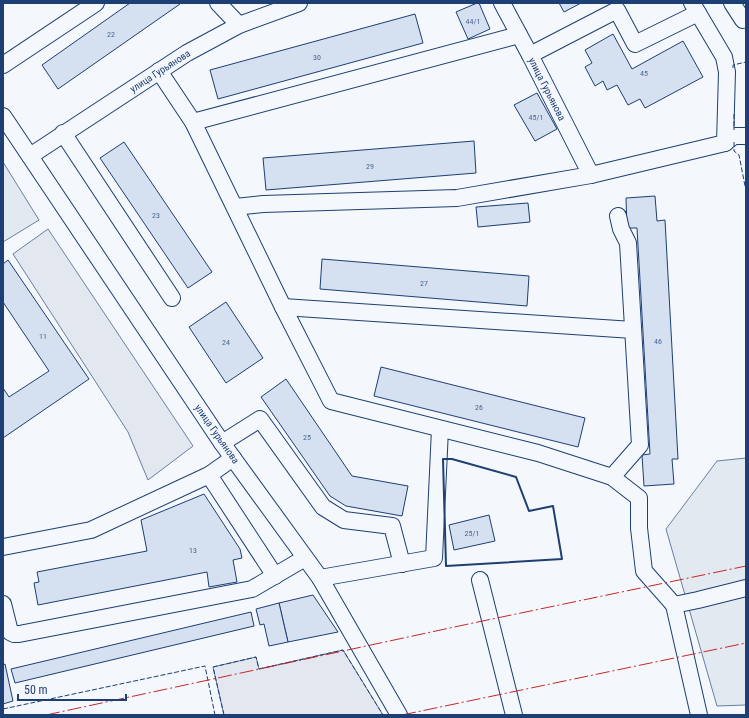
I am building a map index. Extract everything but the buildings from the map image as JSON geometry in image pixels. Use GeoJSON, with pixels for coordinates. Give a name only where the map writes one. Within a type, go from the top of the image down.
{"type":"FeatureCollection","features":[{"type":"Feature","properties":{"kind":"street"},"geometry":{"type":"LineString","coordinates":[[3,66],[96,3]]}},
{"type":"Feature","properties":{"kind":"street"},"geometry":{"type":"LineString","coordinates":[[218,3],[238,25]]}},
{"type":"Feature","properties":{"kind":"street","name":"улица Гурьянова"},"geometry":{"type":"LineString","coordinates":[[30,156],[187,53],[238,25],[299,3]]}},
{"type":"Feature","properties":{"kind":"street","name":"улица Гурьянова"},"geometry":{"type":"LineString","coordinates":[[502,3],[591,176]]}},
{"type":"Feature","properties":{"kind":"street"},"geometry":{"type":"LineString","coordinates":[[732,3],[743,20]]}},
{"type":"Feature","properties":{"kind":"street"},"geometry":{"type":"LineString","coordinates":[[530,55],[615,6],[635,44],[695,8],[724,57],[727,72],[725,143]]}},
{"type":"Feature","properties":{"kind":"street"},"geometry":{"type":"LineString","coordinates":[[193,122],[519,36]]}},
{"type":"Feature","properties":{"kind":"street"},"geometry":{"type":"LineString","coordinates":[[159,71],[193,122],[283,306],[332,401],[538,453],[612,477],[639,498],[639,528],[644,571],[674,605],[699,715]]}},
{"type":"Feature","properties":{"kind":"street","name":"улица Гурьянова"},"geometry":{"type":"LineString","coordinates":[[3,116],[222,444],[320,578],[399,715]]}},
{"type":"Feature","properties":{"kind":"street"},"geometry":{"type":"LineString","coordinates":[[63,133],[172,298]]}},
{"type":"Feature","properties":{"kind":"street"},"geometry":{"type":"LineString","coordinates":[[235,207],[270,204],[457,198],[591,176],[725,143],[734,136],[746,136]]}},
{"type":"Feature","properties":{"kind":"street"},"geometry":{"type":"LineString","coordinates":[[612,477],[640,445],[628,243],[621,228],[618,216]]}},
{"type":"Feature","properties":{"kind":"street"},"geometry":{"type":"LineString","coordinates":[[283,306],[633,330]]}},
{"type":"Feature","properties":{"kind":"street"},"geometry":{"type":"LineString","coordinates":[[222,444],[260,419],[322,507],[344,520],[392,526],[402,564]]}},
{"type":"Feature","properties":{"kind":"street"},"geometry":{"type":"LineString","coordinates":[[320,578],[434,558],[440,429]]}},
{"type":"Feature","properties":{"kind":"street"},"geometry":{"type":"LineString","coordinates":[[3,547],[91,530],[209,475],[233,458]]}},
{"type":"Feature","properties":{"kind":"street"},"geometry":{"type":"LineString","coordinates":[[209,475],[275,576]]}},
{"type":"Feature","properties":{"kind":"street"},"geometry":{"type":"LineString","coordinates":[[3,604],[7,625],[10,632],[14,634],[252,589],[305,558]]}},
{"type":"Feature","properties":{"kind":"street"},"geometry":{"type":"LineString","coordinates":[[480,580],[514,715]]}},
{"type":"Feature","properties":{"kind":"street"},"geometry":{"type":"LineString","coordinates":[[674,605],[746,588]]}},
{"type":"Feature","properties":{"kind":"shaded area"},"geometry":{"type":"Polygon","coordinates":[[[3,162],[39,220],[3,242],[3,162]]]}},
{"type":"Feature","properties":{"kind":"shaded area"},"geometry":{"type":"Polygon","coordinates":[[[48,229],[193,446],[148,480],[128,432],[13,254],[48,229]]]}},
{"type":"Feature","properties":{"kind":"shaded area"},"geometry":{"type":"Polygon","coordinates":[[[746,458],[746,705],[717,706],[666,529],[717,461],[746,458]]]}},
{"type":"Feature","properties":{"kind":"shaded area"},"geometry":{"type":"Polygon","coordinates":[[[343,650],[383,715],[224,715],[213,667],[256,657],[259,669],[343,650]]]}},
{"type":"Feature","properties":{"kind":"fence"},"geometry":{"type":"LineString","coordinates":[[733,68],[733,65],[746,62]]}},
{"type":"Feature","properties":{"kind":"fence"},"geometry":{"type":"LineString","coordinates":[[734,114],[734,130]]}},
{"type":"Feature","properties":{"kind":"fence"},"geometry":{"type":"LineString","coordinates":[[734,142],[734,151],[739,155],[746,191]]}},
{"type":"Feature","properties":{"kind":"fence"},"geometry":{"type":"LineString","coordinates":[[224,715],[213,667],[256,657],[259,669],[343,650],[383,715]]}},
{"type":"Feature","properties":{"kind":"fence"},"geometry":{"type":"LineString","coordinates":[[3,709],[205,666],[215,715]]}},
{"type":"Feature","properties":{"kind":"wall"},"geometry":{"type":"LineString","coordinates":[[443,459],[452,459],[516,477],[529,511],[553,506],[562,559],[446,566],[443,459]]}},
{"type":"Feature","properties":{"kind":"power"},"geometry":{"type":"LineString","coordinates":[[46,715],[746,566]]}},
{"type":"Feature","properties":{"kind":"power"},"geometry":{"type":"LineString","coordinates":[[402,715],[746,643]]}}]}
